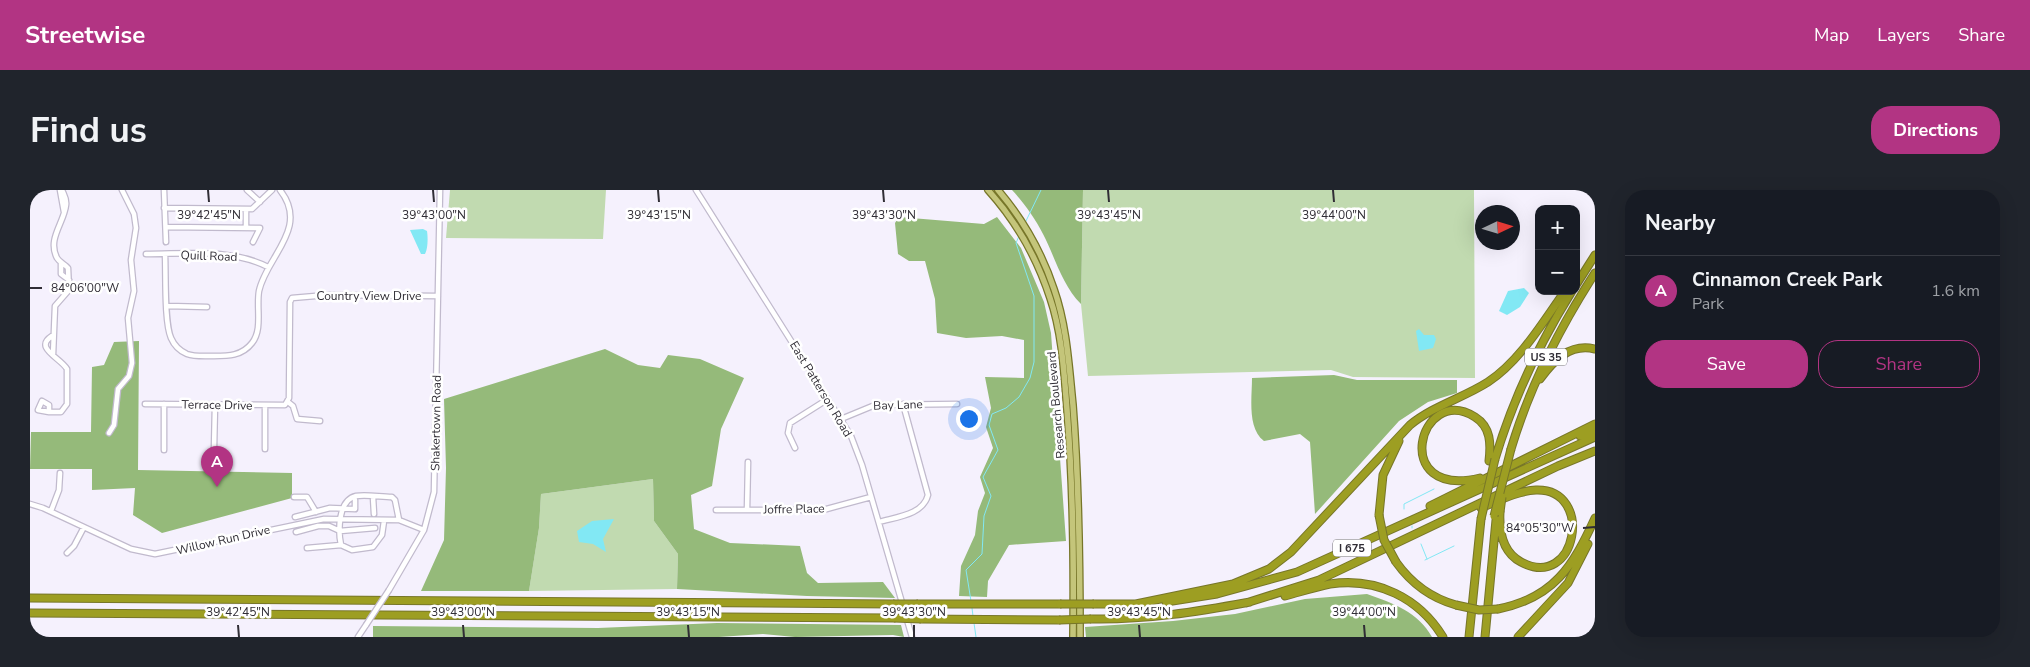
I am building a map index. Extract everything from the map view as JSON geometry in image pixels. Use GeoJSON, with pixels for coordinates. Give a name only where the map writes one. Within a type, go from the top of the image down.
{"type":"FeatureCollection","features":[{"type":"Feature","properties":{"kind":"highway"},"geometry":{"type":"LineString","coordinates":[[1580,270],[1595,249]]}},
{"type":"Feature","properties":{"kind":"highway"},"geometry":{"type":"LineString","coordinates":[[1580,279],[1595,255]]}},
{"type":"Feature","properties":{"kind":"highway","name":"US 35"},"geometry":{"type":"LineString","coordinates":[[1484,637],[1497,513],[1513,450],[1537,374],[1572,309],[1595,273]]}},
{"type":"Feature","properties":{"kind":"highway"},"geometry":{"type":"LineString","coordinates":[[1434,526],[1517,494],[1535,490],[1548,491],[1562,498],[1572,510],[1577,528],[1574,543],[1568,553],[1554,563],[1538,566],[1522,562],[1506,548],[1497,513],[1505,480],[1513,450],[1540,379],[1595,276]]}},
{"type":"Feature","properties":{"kind":"highway"},"geometry":{"type":"LineString","coordinates":[[1131,604],[1233,584],[1274,566],[1291,552],[1407,428],[1432,411],[1481,386],[1503,370],[1562,295]]}},
{"type":"Feature","properties":{"kind":"highway","name":"US 35"},"geometry":{"type":"LineString","coordinates":[[1469,637],[1481,519],[1492,460],[1528,370],[1570,295]]}},
{"type":"Feature","properties":{"kind":"highway"},"geometry":{"type":"LineString","coordinates":[[1540,379],[1564,353],[1579,348],[1595,349]]}},
{"type":"Feature","properties":{"kind":"highway"},"geometry":{"type":"LineString","coordinates":[[1432,411],[1409,429],[1390,455],[1380,484],[1379,515],[1384,540],[1396,562],[1422,588],[1440,599],[1479,610],[1498,609],[1531,599],[1555,583],[1576,557],[1595,518]]}},
{"type":"Feature","properties":{"kind":"highway"},"geometry":{"type":"LineString","coordinates":[[1492,460],[1488,432],[1482,422],[1469,414],[1455,411],[1444,413],[1431,421],[1425,430],[1421,444],[1424,460],[1433,473],[1443,479],[1458,482],[1471,480],[1516,465]]}},
{"type":"Feature","properties":{"kind":"highway"},"geometry":{"type":"LineString","coordinates":[[1332,557],[1369,535],[1516,465],[1595,424]]}},
{"type":"Feature","properties":{"kind":"highway"},"geometry":{"type":"LineString","coordinates":[[1538,453],[1595,430]]}},
{"type":"Feature","properties":{"kind":"highway","name":"I 675"},"geometry":{"type":"LineString","coordinates":[[30,598],[1131,604],[1217,594],[1297,572],[1595,437]]}},
{"type":"Feature","properties":{"kind":"highway","name":"I 675"},"geometry":{"type":"LineString","coordinates":[[30,613],[1059,620],[1134,619],[1168,616],[1246,603],[1319,580],[1558,466],[1595,452]]}},
{"type":"Feature","properties":{"kind":"highway"},"geometry":{"type":"LineString","coordinates":[[1518,637],[1568,583],[1595,528]]}},
{"type":"Feature","properties":{"kind":"highway"},"geometry":{"type":"LineString","coordinates":[[1246,603],[1286,596],[1332,584],[1368,584],[1394,592],[1413,603],[1430,618],[1443,637]]}},
{"type":"Feature","properties":{"kind":"main road","name":"Research Boulevard"},"geometry":{"type":"LineString","coordinates":[[988,190],[1012,219],[1027,243],[1050,298],[1058,331],[1064,375],[1073,492],[1073,637]]}},
{"type":"Feature","properties":{"kind":"main road","name":"Research Boulevard"},"geometry":{"type":"LineString","coordinates":[[998,190],[1030,237],[1054,289],[1066,342],[1077,465],[1080,637]]}},
{"type":"Feature","properties":{"kind":"street"},"geometry":{"type":"LineString","coordinates":[[53,354],[52,336],[55,323],[55,306],[67,294],[68,280],[68,268],[61,263],[55,253],[54,237],[64,212],[61,190]]}},
{"type":"Feature","properties":{"kind":"street"},"geometry":{"type":"LineString","coordinates":[[109,433],[114,425],[118,389],[129,376],[132,364],[128,318],[134,291],[131,260],[136,228],[134,214],[122,190]]}},
{"type":"Feature","properties":{"kind":"street"},"geometry":{"type":"LineString","coordinates":[[164,190],[166,242]]}},
{"type":"Feature","properties":{"kind":"street"},"geometry":{"type":"LineString","coordinates":[[247,190],[260,202]]}},
{"type":"Feature","properties":{"kind":"street"},"geometry":{"type":"LineString","coordinates":[[164,208],[246,209],[255,207],[272,190]]}},
{"type":"Feature","properties":{"kind":"street"},"geometry":{"type":"LineString","coordinates":[[165,254],[169,330],[171,338],[181,350],[195,356],[236,354],[246,349],[256,336],[259,291],[268,268],[280,250],[289,229],[289,212],[280,190]]}},
{"type":"Feature","properties":{"kind":"street","name":"Shakertown Road"},"geometry":{"type":"LineString","coordinates":[[358,637],[389,590],[424,530],[431,509],[434,488],[440,190]]}},
{"type":"Feature","properties":{"kind":"street","name":"East Patterson Road"},"geometry":{"type":"LineString","coordinates":[[696,190],[842,419],[858,451],[912,637]]}},
{"type":"Feature","properties":{"kind":"street"},"geometry":{"type":"LineString","coordinates":[[246,209],[246,228]]}},
{"type":"Feature","properties":{"kind":"street"},"geometry":{"type":"LineString","coordinates":[[166,227],[260,228],[253,242]]}},
{"type":"Feature","properties":{"kind":"street","name":"Quill Road"},"geometry":{"type":"LineString","coordinates":[[146,254],[233,255],[255,260],[268,268]]}},
{"type":"Feature","properties":{"kind":"street","name":"Country View Drive"},"geometry":{"type":"LineString","coordinates":[[288,403],[290,302],[292,298],[300,296],[438,296]]}},
{"type":"Feature","properties":{"kind":"street"},"geometry":{"type":"LineString","coordinates":[[168,306],[207,307]]}},
{"type":"Feature","properties":{"kind":"street"},"geometry":{"type":"LineString","coordinates":[[49,412],[60,412],[67,404],[67,369],[53,354],[47,352],[45,346],[47,339],[52,336]]}},
{"type":"Feature","properties":{"kind":"street"},"geometry":{"type":"LineString","coordinates":[[796,448],[788,433],[790,423],[828,398]]}},
{"type":"Feature","properties":{"kind":"street"},"geometry":{"type":"LineString","coordinates":[[288,403],[293,406],[297,419],[320,421]]}},
{"type":"Feature","properties":{"kind":"street","name":"Terrace Drive"},"geometry":{"type":"LineString","coordinates":[[145,404],[283,406],[288,403]]}},
{"type":"Feature","properties":{"kind":"street"},"geometry":{"type":"LineString","coordinates":[[164,404],[164,450]]}},
{"type":"Feature","properties":{"kind":"street"},"geometry":{"type":"LineString","coordinates":[[880,522],[919,509],[925,503],[928,495],[903,404]]}},
{"type":"Feature","properties":{"kind":"street","name":"Bay Lane"},"geometry":{"type":"LineString","coordinates":[[842,419],[870,406],[957,404]]}},
{"type":"Feature","properties":{"kind":"street"},"geometry":{"type":"LineString","coordinates":[[214,449],[215,405]]}},
{"type":"Feature","properties":{"kind":"street"},"geometry":{"type":"LineString","coordinates":[[265,406],[265,449]]}},
{"type":"Feature","properties":{"kind":"street"},"geometry":{"type":"LineString","coordinates":[[747,510],[748,462]]}},
{"type":"Feature","properties":{"kind":"street"},"geometry":{"type":"LineString","coordinates":[[51,511],[60,490],[60,473]]}},
{"type":"Feature","properties":{"kind":"street"},"geometry":{"type":"LineString","coordinates":[[341,545],[340,531],[343,509],[351,497],[358,495],[392,497],[395,500],[399,520]]}},
{"type":"Feature","properties":{"kind":"street","name":"Joffre Place"},"geometry":{"type":"LineString","coordinates":[[716,510],[823,510],[871,496]]}},
{"type":"Feature","properties":{"kind":"street"},"geometry":{"type":"LineString","coordinates":[[294,497],[307,497],[316,512]]}},
{"type":"Feature","properties":{"kind":"street"},"geometry":{"type":"LineString","coordinates":[[373,497],[374,514]]}},
{"type":"Feature","properties":{"kind":"street"},"geometry":{"type":"LineString","coordinates":[[295,517],[330,508],[355,509],[355,500]]}},
{"type":"Feature","properties":{"kind":"street","name":"Willow Run Drive"},"geometry":{"type":"LineString","coordinates":[[30,504],[51,511],[130,549],[160,554],[317,520],[399,520],[424,530]]}},
{"type":"Feature","properties":{"kind":"street"},"geometry":{"type":"LineString","coordinates":[[307,548],[341,545],[344,548],[358,551],[369,549],[379,541],[384,531],[384,521]]}},
{"type":"Feature","properties":{"kind":"street"},"geometry":{"type":"LineString","coordinates":[[296,532],[329,526],[340,531],[375,528]]}},
{"type":"Feature","properties":{"kind":"street"},"geometry":{"type":"LineString","coordinates":[[67,553],[74,546],[84,527]]}},
{"type":"Feature","properties":{"kind":"green space"},"geometry":{"type":"Polygon","coordinates":[[[450,190],[606,190],[603,239],[446,238],[450,190]]]}},
{"type":"Feature","properties":{"kind":"green space"},"geometry":{"type":"Polygon","coordinates":[[[1012,190],[1083,190],[1081,304],[1064,280],[1036,222],[1012,190]]]}},
{"type":"Feature","properties":{"kind":"green space"},"geometry":{"type":"Polygon","coordinates":[[[1083,190],[1474,190],[1475,378],[1353,377],[1331,370],[1088,376],[1081,304],[1083,190]]]}},
{"type":"Feature","properties":{"kind":"green space"},"geometry":{"type":"Polygon","coordinates":[[[899,217],[984,224],[997,217],[1021,248],[1044,302],[1051,333],[1066,541],[1009,545],[988,581],[987,597],[959,596],[961,566],[975,535],[978,511],[985,493],[980,477],[993,448],[986,427],[991,408],[985,377],[1024,378],[1024,340],[1002,336],[966,338],[937,333],[935,299],[925,261],[909,261],[898,254],[895,223],[899,217]]]}},
{"type":"Feature","properties":{"kind":"green space"},"geometry":{"type":"Polygon","coordinates":[[[139,341],[138,470],[292,473],[292,498],[162,533],[133,515],[135,488],[92,490],[92,469],[30,469],[31,432],[91,432],[92,367],[104,365],[114,342],[139,341]]]}},
{"type":"Feature","properties":{"kind":"green space"},"geometry":{"type":"Polygon","coordinates":[[[605,349],[638,365],[660,368],[668,355],[700,359],[744,378],[721,429],[712,486],[691,495],[694,529],[730,543],[800,546],[807,573],[818,583],[883,582],[895,598],[807,596],[677,589],[678,554],[654,521],[653,479],[541,494],[539,528],[529,591],[421,591],[444,540],[446,468],[444,399],[605,349]]]}},
{"type":"Feature","properties":{"kind":"green space"},"geometry":{"type":"Polygon","coordinates":[[[1334,375],[1357,380],[1457,380],[1457,393],[1428,402],[1399,421],[1315,514],[1310,442],[1300,434],[1264,441],[1255,428],[1253,421],[1251,403],[1252,378],[1334,375]]]}},
{"type":"Feature","properties":{"kind":"green space"},"geometry":{"type":"Polygon","coordinates":[[[653,479],[654,521],[678,554],[677,589],[529,591],[539,528],[541,494],[653,479]]]}},
{"type":"Feature","properties":{"kind":"green space"},"geometry":{"type":"Polygon","coordinates":[[[1367,594],[1404,609],[1420,621],[1432,637],[1086,637],[1085,627],[1173,621],[1235,614],[1305,599],[1367,594]]]}},
{"type":"Feature","properties":{"kind":"green space"},"geometry":{"type":"Polygon","coordinates":[[[717,623],[901,625],[904,637],[893,635],[795,637],[763,634],[719,637],[373,637],[373,626],[598,628],[717,623]]]}},
{"type":"Feature","properties":{"kind":"water"},"geometry":{"type":"Polygon","coordinates":[[[423,229],[427,231],[427,246],[425,254],[421,254],[410,230],[423,229]]]}},
{"type":"Feature","properties":{"kind":"water"},"geometry":{"type":"Polygon","coordinates":[[[1524,288],[1529,293],[1520,307],[1507,315],[1499,311],[1508,291],[1524,288]]]}},
{"type":"Feature","properties":{"kind":"water"},"geometry":{"type":"Polygon","coordinates":[[[1419,329],[1424,335],[1434,335],[1436,339],[1433,348],[1419,351],[1416,331],[1419,329]]]}},
{"type":"Feature","properties":{"kind":"water"},"geometry":{"type":"Polygon","coordinates":[[[614,519],[603,539],[606,552],[593,544],[579,542],[577,531],[592,521],[614,519]]]}},
{"type":"Feature","properties":{"kind":"waterway"},"geometry":{"type":"LineString","coordinates":[[1025,223],[1041,190]]}},
{"type":"Feature","properties":{"kind":"waterway"},"geometry":{"type":"LineString","coordinates":[[971,601],[966,570],[982,554],[984,516],[991,496],[983,477],[998,450],[989,425],[992,414],[1006,408],[1019,397],[1030,378],[1034,362],[1034,296],[1016,243],[1019,236]]}},
{"type":"Feature","properties":{"kind":"waterway"},"geometry":{"type":"LineString","coordinates":[[1404,509],[1404,504],[1434,489]]}},
{"type":"Feature","properties":{"kind":"waterway"},"geometry":{"type":"LineString","coordinates":[[1421,544],[1427,559]]}},
{"type":"Feature","properties":{"kind":"waterway"},"geometry":{"type":"LineString","coordinates":[[1425,560],[1454,546]]}},
{"type":"Feature","properties":{"kind":"waterway"},"geometry":{"type":"LineString","coordinates":[[972,608],[973,616]]}},
{"type":"Feature","properties":{"kind":"waterway"},"geometry":{"type":"LineString","coordinates":[[974,623],[976,637]]}},
{"type":"Feature","properties":{"kind":"place","name":"Cinnamon Creek Park"},"geometry":{"type":"Point","coordinates":[217,487]}}]}
